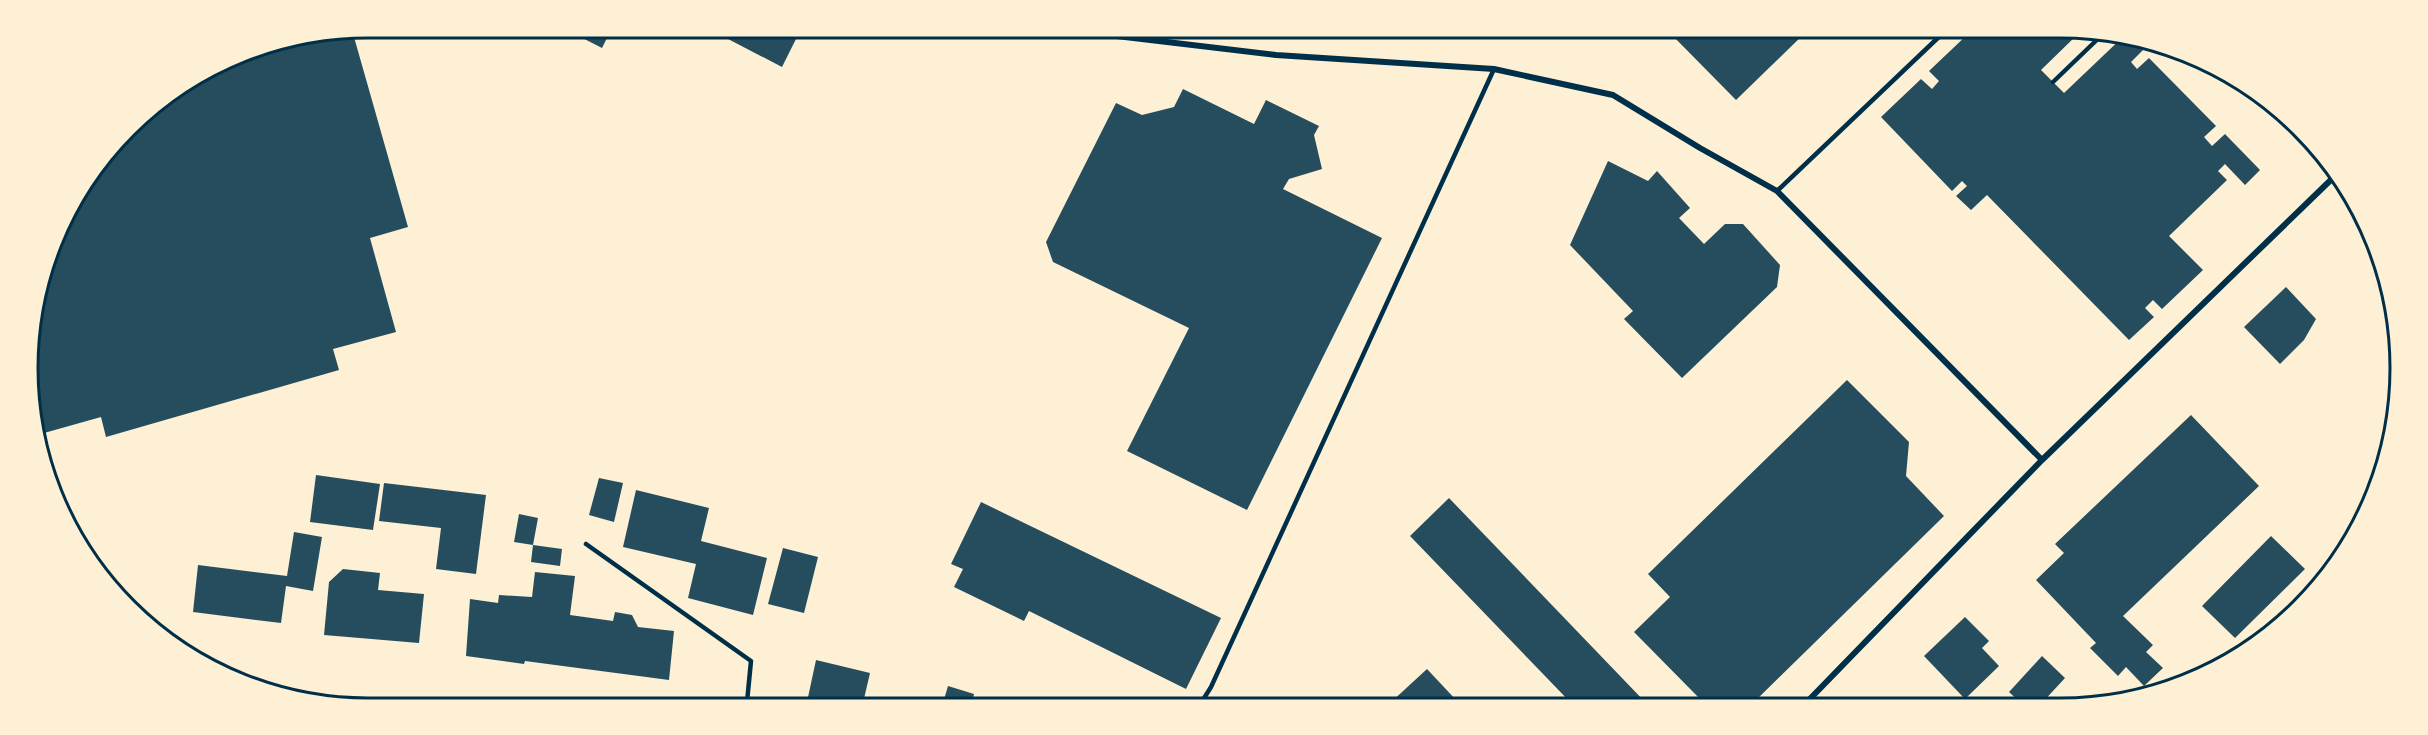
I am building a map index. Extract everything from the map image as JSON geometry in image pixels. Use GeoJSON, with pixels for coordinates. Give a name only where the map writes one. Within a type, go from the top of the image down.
{"type":"FeatureCollection","features":[{"type":"Feature","properties":{"kind":"street"},"geometry":{"type":"LineString","coordinates":[[1133,38],[1276,55],[1494,69],[1613,95],[1777,191],[2042,460]]}},
{"type":"Feature","properties":{"kind":"street"},"geometry":{"type":"LineString","coordinates":[[1811,698],[2042,460],[2331,179]]}},
{"type":"Feature","properties":{"kind":"lane"},"geometry":{"type":"LineString","coordinates":[[1777,191],[1938,38]]}},
{"type":"Feature","properties":{"kind":"lane"},"geometry":{"type":"LineString","coordinates":[[2053,82],[2097,39]]}},
{"type":"Feature","properties":{"kind":"lane"},"geometry":{"type":"LineString","coordinates":[[1204,698],[1494,69]]}},
{"type":"Feature","properties":{"kind":"lane"},"geometry":{"type":"LineString","coordinates":[[586,543],[751,661],[747,698]]}},
{"type":"Feature","properties":{"kind":"building"},"geometry":{"type":"Polygon","coordinates":[[[354,38],[408,227],[370,238],[396,332],[333,349],[339,370],[106,437],[101,417],[44,433],[38,389],[40,324],[49,282],[63,241],[93,184],[119,150],[150,119],[202,82],[261,55],[324,40],[354,38]]]}},
{"type":"Feature","properties":{"kind":"building"},"geometry":{"type":"Polygon","coordinates":[[[582,38],[607,38],[602,48],[582,38]]]}},
{"type":"Feature","properties":{"kind":"building"},"geometry":{"type":"Polygon","coordinates":[[[726,38],[796,38],[782,67],[726,38]]]}},
{"type":"Feature","properties":{"kind":"building"},"geometry":{"type":"Polygon","coordinates":[[[1675,38],[1800,38],[1736,100],[1675,38]]]}},
{"type":"Feature","properties":{"kind":"building"},"geometry":{"type":"Polygon","coordinates":[[[1964,38],[2074,38],[2041,70],[2064,93],[2117,42],[2141,48],[2143,50],[2131,62],[2137,69],[2149,58],[2216,126],[2204,137],[2212,146],[2225,134],[2260,170],[2245,185],[2225,164],[2218,171],[2227,180],[2169,236],[2203,270],[2162,309],[2153,300],[2145,308],[2154,317],[2129,340],[1987,195],[1971,210],[1956,196],[1967,186],[1962,181],[1952,191],[1881,117],[1921,79],[1932,89],[1939,81],[1929,71],[1964,38]]]}},
{"type":"Feature","properties":{"kind":"building"},"geometry":{"type":"Polygon","coordinates":[[[1183,89],[1254,124],[1266,100],[1319,126],[1314,135],[1322,169],[1289,179],[1283,189],[1382,238],[1247,510],[1127,451],[1189,328],[1053,262],[1046,242],[1116,103],[1142,115],[1174,107],[1183,89]]]}},
{"type":"Feature","properties":{"kind":"building"},"geometry":{"type":"Polygon","coordinates":[[[1608,161],[1648,181],[1657,171],[1690,208],[1679,218],[1704,244],[1725,224],[1743,224],[1780,265],[1777,287],[1682,378],[1624,319],[1633,311],[1570,245],[1608,161]]]}},
{"type":"Feature","properties":{"kind":"building"},"geometry":{"type":"Polygon","coordinates":[[[2286,287],[2316,319],[2304,340],[2280,364],[2244,327],[2286,287]]]}},
{"type":"Feature","properties":{"kind":"building"},"geometry":{"type":"Polygon","coordinates":[[[1847,380],[1909,442],[1906,476],[1944,516],[1758,698],[1699,698],[1634,632],[1670,597],[1648,574],[1847,380]]]}},
{"type":"Feature","properties":{"kind":"building"},"geometry":{"type":"Polygon","coordinates":[[[2191,415],[2259,486],[2123,616],[2153,645],[2146,652],[2163,668],[2144,686],[2126,667],[2118,676],[2090,648],[2096,643],[2036,580],[2064,553],[2055,544],[2191,415]]]}},
{"type":"Feature","properties":{"kind":"building"},"geometry":{"type":"Polygon","coordinates":[[[316,475],[380,484],[373,530],[310,522],[316,475]]]}},
{"type":"Feature","properties":{"kind":"building"},"geometry":{"type":"Polygon","coordinates":[[[599,478],[623,483],[614,522],[589,515],[599,478]]]}},
{"type":"Feature","properties":{"kind":"building"},"geometry":{"type":"Polygon","coordinates":[[[384,483],[486,495],[476,574],[436,569],[441,528],[379,521],[384,483]]]}},
{"type":"Feature","properties":{"kind":"building"},"geometry":{"type":"Polygon","coordinates":[[[636,490],[709,508],[701,541],[767,558],[753,615],[688,598],[696,564],[623,547],[636,490]]]}},
{"type":"Feature","properties":{"kind":"building"},"geometry":{"type":"Polygon","coordinates":[[[1449,498],[1641,698],[1566,698],[1410,536],[1449,498]]]}},
{"type":"Feature","properties":{"kind":"building"},"geometry":{"type":"Polygon","coordinates":[[[981,502],[1221,618],[1186,689],[1029,611],[1024,621],[954,587],[963,569],[951,564],[981,502]]]}},
{"type":"Feature","properties":{"kind":"building"},"geometry":{"type":"Polygon","coordinates":[[[519,514],[538,518],[533,545],[514,542],[519,514]]]}},
{"type":"Feature","properties":{"kind":"building"},"geometry":{"type":"Polygon","coordinates":[[[294,532],[322,537],[313,591],[286,586],[281,623],[193,612],[198,565],[287,576],[294,532]]]}},
{"type":"Feature","properties":{"kind":"building"},"geometry":{"type":"Polygon","coordinates":[[[2271,536],[2305,569],[2235,638],[2202,606],[2271,536]]]}},
{"type":"Feature","properties":{"kind":"building"},"geometry":{"type":"Polygon","coordinates":[[[533,545],[562,549],[560,566],[531,562],[533,545]]]}},
{"type":"Feature","properties":{"kind":"building"},"geometry":{"type":"Polygon","coordinates":[[[783,548],[818,557],[804,613],[768,604],[783,548]]]}},
{"type":"Feature","properties":{"kind":"building"},"geometry":{"type":"Polygon","coordinates":[[[343,569],[380,573],[378,590],[424,594],[419,643],[324,635],[329,582],[343,569]]]}},
{"type":"Feature","properties":{"kind":"building"},"geometry":{"type":"Polygon","coordinates":[[[535,572],[575,576],[570,615],[613,621],[615,612],[632,615],[638,627],[674,631],[669,680],[525,661],[524,664],[466,656],[470,599],[498,603],[499,595],[532,597],[535,572]]]}},
{"type":"Feature","properties":{"kind":"building"},"geometry":{"type":"Polygon","coordinates":[[[1965,617],[1989,641],[1982,648],[1999,666],[1964,698],[1924,656],[1965,617]]]}},
{"type":"Feature","properties":{"kind":"building"},"geometry":{"type":"Polygon","coordinates":[[[2042,656],[2065,678],[2046,698],[2015,698],[2009,692],[2042,656]]]}},
{"type":"Feature","properties":{"kind":"building"},"geometry":{"type":"Polygon","coordinates":[[[816,660],[870,673],[864,698],[808,698],[816,660]]]}},
{"type":"Feature","properties":{"kind":"building"},"geometry":{"type":"Polygon","coordinates":[[[1427,669],[1454,698],[1396,698],[1427,669]]]}},
{"type":"Feature","properties":{"kind":"building"},"geometry":{"type":"Polygon","coordinates":[[[948,686],[974,694],[973,698],[944,698],[948,686]]]}}]}
